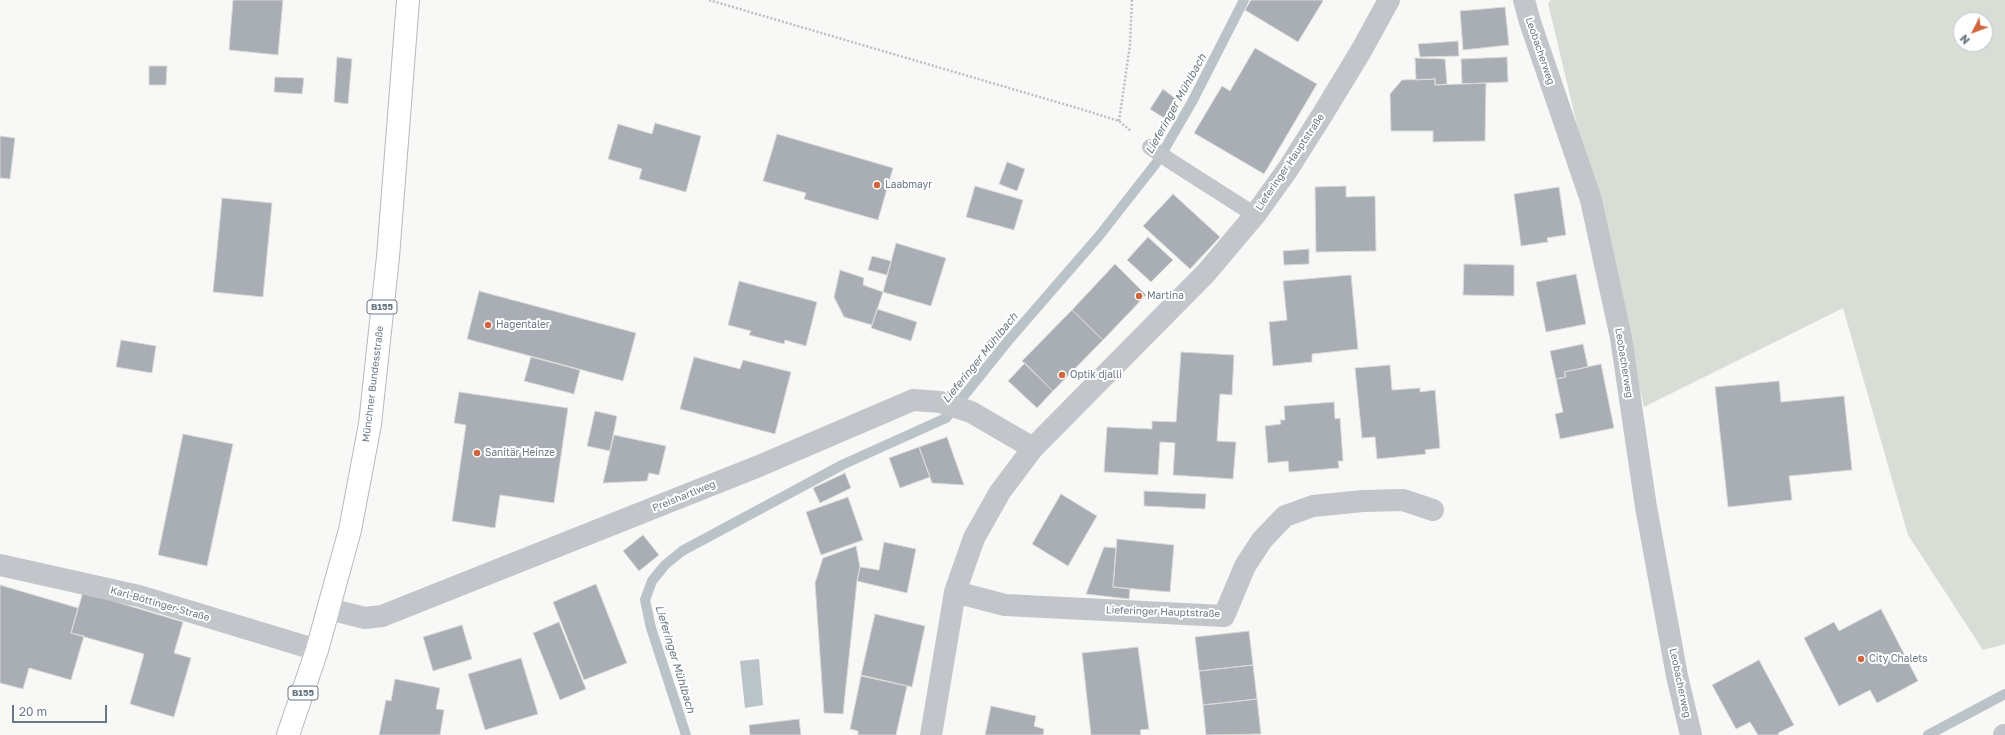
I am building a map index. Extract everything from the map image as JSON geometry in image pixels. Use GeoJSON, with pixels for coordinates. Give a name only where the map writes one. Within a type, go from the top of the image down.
{"type":"FeatureCollection","features":[{"type":"Feature","properties":{"kind":"main road","name":"Münchner Bundesstraße"},"geometry":{"type":"LineString","coordinates":[[288,735],[317,650],[350,530],[370,424],[388,257],[408,0]]}},
{"type":"Feature","properties":{"kind":"street","name":"Lieferinger Hauptstraße"},"geometry":{"type":"LineString","coordinates":[[931,735],[955,592],[974,538],[1000,492],[1033,448],[1206,273],[1255,215],[1288,169],[1324,112],[1361,51],[1389,0]]}},
{"type":"Feature","properties":{"kind":"street","name":"Leobacherweg"},"geometry":{"type":"LineString","coordinates":[[1524,0],[1530,22],[1591,200],[1621,338],[1646,507],[1677,676],[1692,735]]}},
{"type":"Feature","properties":{"kind":"street","name":"Preishartlweg"},"geometry":{"type":"LineString","coordinates":[[329,609],[365,618],[382,616],[759,466],[913,400],[940,402],[971,412],[1033,448]]}},
{"type":"Feature","properties":{"kind":"street","name":"Lieferinger Hauptstraße"},"geometry":{"type":"LineString","coordinates":[[955,592],[1005,605],[1224,616],[1245,566],[1262,540],[1285,516],[1313,506],[1363,501],[1403,500],[1433,510]]}},
{"type":"Feature","properties":{"kind":"street","name":"Karl-Böttinger-Straße"},"geometry":{"type":"LineString","coordinates":[[0,565],[138,596],[317,650]]}},
{"type":"Feature","properties":{"kind":"lane"},"geometry":{"type":"LineString","coordinates":[[1150,147],[1255,215]]}},
{"type":"Feature","properties":{"kind":"path"},"geometry":{"type":"LineString","coordinates":[[709,0],[1119,122],[1130,45],[1132,0]]}},
{"type":"Feature","properties":{"kind":"shaded area"},"geometry":{"type":"Polygon","coordinates":[[[1551,0],[2005,0],[2005,644],[1983,650],[1908,535],[1843,308],[1644,407],[1548,3],[1551,0]]]}},
{"type":"Feature","properties":{"kind":"shaded area"},"geometry":{"type":"Polygon","coordinates":[[[759,659],[763,705],[745,708],[740,661],[759,659]]]}},
{"type":"Feature","properties":{"kind":"building"},"geometry":{"type":"Polygon","coordinates":[[[233,0],[283,0],[278,55],[229,50],[233,0]]]}},
{"type":"Feature","properties":{"kind":"building"},"geometry":{"type":"Polygon","coordinates":[[[1251,0],[1323,1],[1298,42],[1245,10],[1251,0]]]}},
{"type":"Feature","properties":{"kind":"building"},"geometry":{"type":"Polygon","coordinates":[[[1505,7],[1509,45],[1463,50],[1460,11],[1505,7]]]}},
{"type":"Feature","properties":{"kind":"building"},"geometry":{"type":"Polygon","coordinates":[[[1458,41],[1459,56],[1420,57],[1418,44],[1458,41]]]}},
{"type":"Feature","properties":{"kind":"building"},"geometry":{"type":"Polygon","coordinates":[[[1255,48],[1317,84],[1264,174],[1194,133],[1222,86],[1230,91],[1255,48]]]}},
{"type":"Feature","properties":{"kind":"building"},"geometry":{"type":"Polygon","coordinates":[[[337,57],[352,59],[348,104],[334,102],[337,57]]]}},
{"type":"Feature","properties":{"kind":"building"},"geometry":{"type":"Polygon","coordinates":[[[1507,57],[1508,82],[1462,84],[1461,59],[1507,57]]]}},
{"type":"Feature","properties":{"kind":"building"},"geometry":{"type":"Polygon","coordinates":[[[1415,58],[1445,59],[1447,84],[1435,85],[1435,79],[1416,80],[1415,58]]]}},
{"type":"Feature","properties":{"kind":"building"},"geometry":{"type":"Polygon","coordinates":[[[149,66],[167,66],[166,85],[149,85],[149,66]]]}},
{"type":"Feature","properties":{"kind":"building"},"geometry":{"type":"Polygon","coordinates":[[[275,77],[304,78],[302,94],[274,92],[275,77]]]}},
{"type":"Feature","properties":{"kind":"building"},"geometry":{"type":"Polygon","coordinates":[[[1435,79],[1435,85],[1486,83],[1485,141],[1433,142],[1433,131],[1391,131],[1390,94],[1402,80],[1435,79]]]}},
{"type":"Feature","properties":{"kind":"building"},"geometry":{"type":"Polygon","coordinates":[[[1163,89],[1176,99],[1164,118],[1150,109],[1163,89]]]}},
{"type":"Feature","properties":{"kind":"building"},"geometry":{"type":"Polygon","coordinates":[[[655,123],[701,136],[686,192],[639,179],[642,169],[608,159],[618,124],[652,134],[655,123]]]}},
{"type":"Feature","properties":{"kind":"building"},"geometry":{"type":"Polygon","coordinates":[[[777,134],[893,168],[878,220],[804,199],[806,193],[763,181],[777,134]]]}},
{"type":"Feature","properties":{"kind":"building"},"geometry":{"type":"Polygon","coordinates":[[[0,136],[15,138],[10,179],[0,178],[0,136]]]}},
{"type":"Feature","properties":{"kind":"building"},"geometry":{"type":"Polygon","coordinates":[[[1007,162],[1025,169],[1017,191],[999,184],[1007,162]]]}},
{"type":"Feature","properties":{"kind":"building"},"geometry":{"type":"Polygon","coordinates":[[[975,186],[1023,200],[1014,230],[966,217],[975,186]]]}},
{"type":"Feature","properties":{"kind":"building"},"geometry":{"type":"Polygon","coordinates":[[[1346,186],[1346,197],[1375,196],[1376,251],[1316,252],[1315,187],[1346,186]]]}},
{"type":"Feature","properties":{"kind":"building"},"geometry":{"type":"Polygon","coordinates":[[[1559,187],[1566,235],[1547,238],[1548,242],[1521,246],[1514,194],[1559,187]]]}},
{"type":"Feature","properties":{"kind":"building"},"geometry":{"type":"Polygon","coordinates":[[[1173,194],[1220,237],[1190,269],[1143,226],[1173,194]]]}},
{"type":"Feature","properties":{"kind":"building"},"geometry":{"type":"Polygon","coordinates":[[[222,198],[272,203],[263,297],[213,292],[222,198]]]}},
{"type":"Feature","properties":{"kind":"building"},"geometry":{"type":"Polygon","coordinates":[[[1148,237],[1173,260],[1151,282],[1127,260],[1148,237]]]}},
{"type":"Feature","properties":{"kind":"building"},"geometry":{"type":"Polygon","coordinates":[[[896,243],[946,258],[931,306],[883,292],[896,243]]]}},
{"type":"Feature","properties":{"kind":"building"},"geometry":{"type":"Polygon","coordinates":[[[1309,249],[1309,264],[1284,265],[1283,251],[1309,249]]]}},
{"type":"Feature","properties":{"kind":"building"},"geometry":{"type":"Polygon","coordinates":[[[872,256],[891,261],[887,275],[868,270],[872,256]]]}},
{"type":"Feature","properties":{"kind":"building"},"geometry":{"type":"Polygon","coordinates":[[[1115,264],[1146,295],[1103,340],[1072,310],[1115,264]]]}},
{"type":"Feature","properties":{"kind":"building"},"geometry":{"type":"Polygon","coordinates":[[[1464,264],[1514,265],[1514,296],[1463,295],[1464,264]]]}},
{"type":"Feature","properties":{"kind":"building"},"geometry":{"type":"Polygon","coordinates":[[[840,270],[864,278],[863,285],[883,292],[872,325],[844,317],[834,297],[840,270]]]}},
{"type":"Feature","properties":{"kind":"building"},"geometry":{"type":"Polygon","coordinates":[[[1576,274],[1586,324],[1546,332],[1536,282],[1576,274]]]}},
{"type":"Feature","properties":{"kind":"building"},"geometry":{"type":"Polygon","coordinates":[[[1351,275],[1358,349],[1312,354],[1312,362],[1273,366],[1269,322],[1287,320],[1283,281],[1351,275]]]}},
{"type":"Feature","properties":{"kind":"building"},"geometry":{"type":"Polygon","coordinates":[[[739,281],[817,302],[806,346],[785,340],[784,344],[749,335],[751,331],[728,325],[739,281]]]}},
{"type":"Feature","properties":{"kind":"building"},"geometry":{"type":"Polygon","coordinates":[[[479,291],[636,333],[623,381],[467,339],[479,291]]]}},
{"type":"Feature","properties":{"kind":"building"},"geometry":{"type":"Polygon","coordinates":[[[877,309],[917,322],[911,341],[871,328],[877,309]]]}},
{"type":"Feature","properties":{"kind":"building"},"geometry":{"type":"Polygon","coordinates":[[[1072,310],[1103,340],[1053,391],[1022,361],[1072,310]]]}},
{"type":"Feature","properties":{"kind":"building"},"geometry":{"type":"Polygon","coordinates":[[[121,340],[156,346],[152,373],[116,367],[121,340]]]}},
{"type":"Feature","properties":{"kind":"building"},"geometry":{"type":"Polygon","coordinates":[[[1583,344],[1588,367],[1564,372],[1566,377],[1556,379],[1550,351],[1583,344]]]}},
{"type":"Feature","properties":{"kind":"building"},"geometry":{"type":"Polygon","coordinates":[[[1181,352],[1234,355],[1232,395],[1220,394],[1217,441],[1236,442],[1233,479],[1173,475],[1175,443],[1160,442],[1158,475],[1104,472],[1107,427],[1152,429],[1152,421],[1176,422],[1181,352]]]}},
{"type":"Feature","properties":{"kind":"building"},"geometry":{"type":"Polygon","coordinates":[[[531,357],[580,370],[574,394],[524,381],[531,357]]]}},
{"type":"Feature","properties":{"kind":"building"},"geometry":{"type":"Polygon","coordinates":[[[694,357],[740,369],[743,360],[791,372],[775,434],[680,409],[694,357]]]}},
{"type":"Feature","properties":{"kind":"building"},"geometry":{"type":"Polygon","coordinates":[[[1025,363],[1053,391],[1037,408],[1008,381],[1025,363]]]}},
{"type":"Feature","properties":{"kind":"building"},"geometry":{"type":"Polygon","coordinates":[[[1601,364],[1614,428],[1560,439],[1555,414],[1563,412],[1556,379],[1566,377],[1564,372],[1601,364]]]}},
{"type":"Feature","properties":{"kind":"building"},"geometry":{"type":"Polygon","coordinates":[[[1390,365],[1392,390],[1420,388],[1420,392],[1435,390],[1440,448],[1425,450],[1426,454],[1377,459],[1375,437],[1362,438],[1355,368],[1390,365]]]}},
{"type":"Feature","properties":{"kind":"building"},"geometry":{"type":"Polygon","coordinates":[[[1779,381],[1781,402],[1844,396],[1852,470],[1789,476],[1792,500],[1728,507],[1715,387],[1779,381]]]}},
{"type":"Feature","properties":{"kind":"building"},"geometry":{"type":"Polygon","coordinates":[[[459,392],[568,408],[554,503],[500,495],[495,528],[452,521],[466,425],[454,423],[459,392]]]}},
{"type":"Feature","properties":{"kind":"building"},"geometry":{"type":"Polygon","coordinates":[[[1334,402],[1335,419],[1340,418],[1343,461],[1338,461],[1339,468],[1289,472],[1288,461],[1268,463],[1265,426],[1281,424],[1280,420],[1285,420],[1284,406],[1334,402]]]}},
{"type":"Feature","properties":{"kind":"building"},"geometry":{"type":"Polygon","coordinates":[[[595,411],[617,416],[610,451],[587,446],[595,411]]]}},
{"type":"Feature","properties":{"kind":"building"},"geometry":{"type":"Polygon","coordinates":[[[183,434],[233,444],[207,566],[158,555],[183,434]]]}},
{"type":"Feature","properties":{"kind":"building"},"geometry":{"type":"Polygon","coordinates":[[[614,435],[666,446],[659,475],[649,473],[647,481],[603,483],[614,435]]]}},
{"type":"Feature","properties":{"kind":"building"},"geometry":{"type":"Polygon","coordinates":[[[947,437],[964,485],[932,483],[919,447],[947,437]]]}},
{"type":"Feature","properties":{"kind":"building"},"geometry":{"type":"Polygon","coordinates":[[[919,447],[930,477],[900,488],[889,458],[919,447]]]}},
{"type":"Feature","properties":{"kind":"building"},"geometry":{"type":"Polygon","coordinates":[[[845,473],[851,488],[820,503],[813,488],[845,473]]]}},
{"type":"Feature","properties":{"kind":"building"},"geometry":{"type":"Polygon","coordinates":[[[1144,491],[1206,494],[1205,509],[1144,506],[1144,491]]]}},
{"type":"Feature","properties":{"kind":"building"},"geometry":{"type":"Polygon","coordinates":[[[1061,494],[1097,516],[1068,566],[1032,544],[1061,494]]]}},
{"type":"Feature","properties":{"kind":"building"},"geometry":{"type":"Polygon","coordinates":[[[848,497],[863,540],[821,555],[806,512],[848,497]]]}},
{"type":"Feature","properties":{"kind":"building"},"geometry":{"type":"Polygon","coordinates":[[[643,535],[659,555],[639,571],[623,551],[643,535]]]}},
{"type":"Feature","properties":{"kind":"building"},"geometry":{"type":"Polygon","coordinates":[[[1117,539],[1174,545],[1170,592],[1113,587],[1117,539]]]}},
{"type":"Feature","properties":{"kind":"building"},"geometry":{"type":"Polygon","coordinates":[[[884,542],[916,549],[907,593],[857,581],[860,567],[879,570],[884,542]]]}},
{"type":"Feature","properties":{"kind":"building"},"geometry":{"type":"Polygon","coordinates":[[[856,546],[860,567],[857,581],[843,714],[824,713],[815,583],[823,558],[856,546]]]}},
{"type":"Feature","properties":{"kind":"building"},"geometry":{"type":"Polygon","coordinates":[[[1104,547],[1116,548],[1113,587],[1130,589],[1129,599],[1086,594],[1104,547]]]}},
{"type":"Feature","properties":{"kind":"building"},"geometry":{"type":"Polygon","coordinates":[[[596,584],[627,663],[584,680],[553,602],[596,584]]]}},
{"type":"Feature","properties":{"kind":"building"},"geometry":{"type":"Polygon","coordinates":[[[0,585],[78,608],[71,633],[84,636],[71,680],[29,668],[23,689],[0,683],[0,585]]]}},
{"type":"Feature","properties":{"kind":"building"},"geometry":{"type":"Polygon","coordinates":[[[83,592],[183,622],[174,653],[191,658],[174,717],[130,704],[144,654],[71,633],[83,592]]]}},
{"type":"Feature","properties":{"kind":"building","name":"City Chalets"},"geometry":{"type":"Polygon","coordinates":[[[1881,609],[1918,681],[1877,703],[1870,690],[1839,706],[1804,638],[1834,622],[1839,631],[1881,609]]]}},
{"type":"Feature","properties":{"kind":"building"},"geometry":{"type":"Polygon","coordinates":[[[875,614],[925,626],[912,687],[861,675],[875,614]]]}},
{"type":"Feature","properties":{"kind":"building"},"geometry":{"type":"Polygon","coordinates":[[[559,622],[586,689],[560,700],[533,633],[559,622]]]}},
{"type":"Feature","properties":{"kind":"building"},"geometry":{"type":"Polygon","coordinates":[[[462,625],[472,659],[433,671],[423,637],[462,625]]]}},
{"type":"Feature","properties":{"kind":"building"},"geometry":{"type":"Polygon","coordinates":[[[1249,631],[1253,665],[1199,671],[1195,637],[1249,631]]]}},
{"type":"Feature","properties":{"kind":"building"},"geometry":{"type":"Polygon","coordinates":[[[1138,647],[1149,729],[1140,730],[1141,735],[1091,735],[1082,653],[1138,647]]]}},
{"type":"Feature","properties":{"kind":"building"},"geometry":{"type":"Polygon","coordinates":[[[521,658],[538,714],[485,730],[468,674],[521,658]]]}},
{"type":"Feature","properties":{"kind":"building"},"geometry":{"type":"Polygon","coordinates":[[[1759,660],[1794,725],[1778,733],[1779,735],[1758,735],[1750,722],[1736,729],[1712,685],[1759,660]]]}},
{"type":"Feature","properties":{"kind":"building"},"geometry":{"type":"Polygon","coordinates":[[[1253,665],[1257,699],[1203,705],[1199,671],[1253,665]]]}},
{"type":"Feature","properties":{"kind":"building"},"geometry":{"type":"Polygon","coordinates":[[[861,676],[907,686],[896,735],[858,735],[858,731],[850,729],[861,676]]]}},
{"type":"Feature","properties":{"kind":"building"},"geometry":{"type":"Polygon","coordinates":[[[395,679],[440,688],[436,709],[444,710],[440,735],[379,735],[386,700],[391,701],[395,679]]]}},
{"type":"Feature","properties":{"kind":"building"},"geometry":{"type":"Polygon","coordinates":[[[1257,699],[1261,734],[1206,735],[1203,705],[1257,699]]]}},
{"type":"Feature","properties":{"kind":"building"},"geometry":{"type":"Polygon","coordinates":[[[991,706],[1036,716],[1034,726],[1044,729],[1043,735],[985,735],[991,706]]]}},
{"type":"Feature","properties":{"kind":"building"},"geometry":{"type":"Polygon","coordinates":[[[799,719],[801,735],[750,735],[749,725],[799,719]]]}},
{"type":"Feature","properties":{"kind":"waterway","name":"Lieferinger Mühlbach"},"geometry":{"type":"LineString","coordinates":[[686,735],[651,628],[645,600],[652,581],[665,565],[682,551],[844,464],[946,418],[1008,341],[1099,236],[1157,162],[1192,102],[1244,0]]}},
{"type":"Feature","properties":{"kind":"waterway"},"geometry":{"type":"LineString","coordinates":[[1928,735],[2005,694]]}},
{"type":"Feature","properties":{"kind":"place","name":"Laabmayr"},"geometry":{"type":"Point","coordinates":[877,185]}},
{"type":"Feature","properties":{"kind":"place","name":"Martina"},"geometry":{"type":"Point","coordinates":[1139,296]}},
{"type":"Feature","properties":{"kind":"place","name":"Hagentaler"},"geometry":{"type":"Point","coordinates":[488,325]}},
{"type":"Feature","properties":{"kind":"place","name":"Optik djalli"},"geometry":{"type":"Point","coordinates":[1062,375]}},
{"type":"Feature","properties":{"kind":"place","name":"Sanitär Heinze"},"geometry":{"type":"Point","coordinates":[477,453]}},
{"type":"Feature","properties":{"kind":"place","name":"City Chalets"},"geometry":{"type":"Point","coordinates":[1861,659]}}]}
